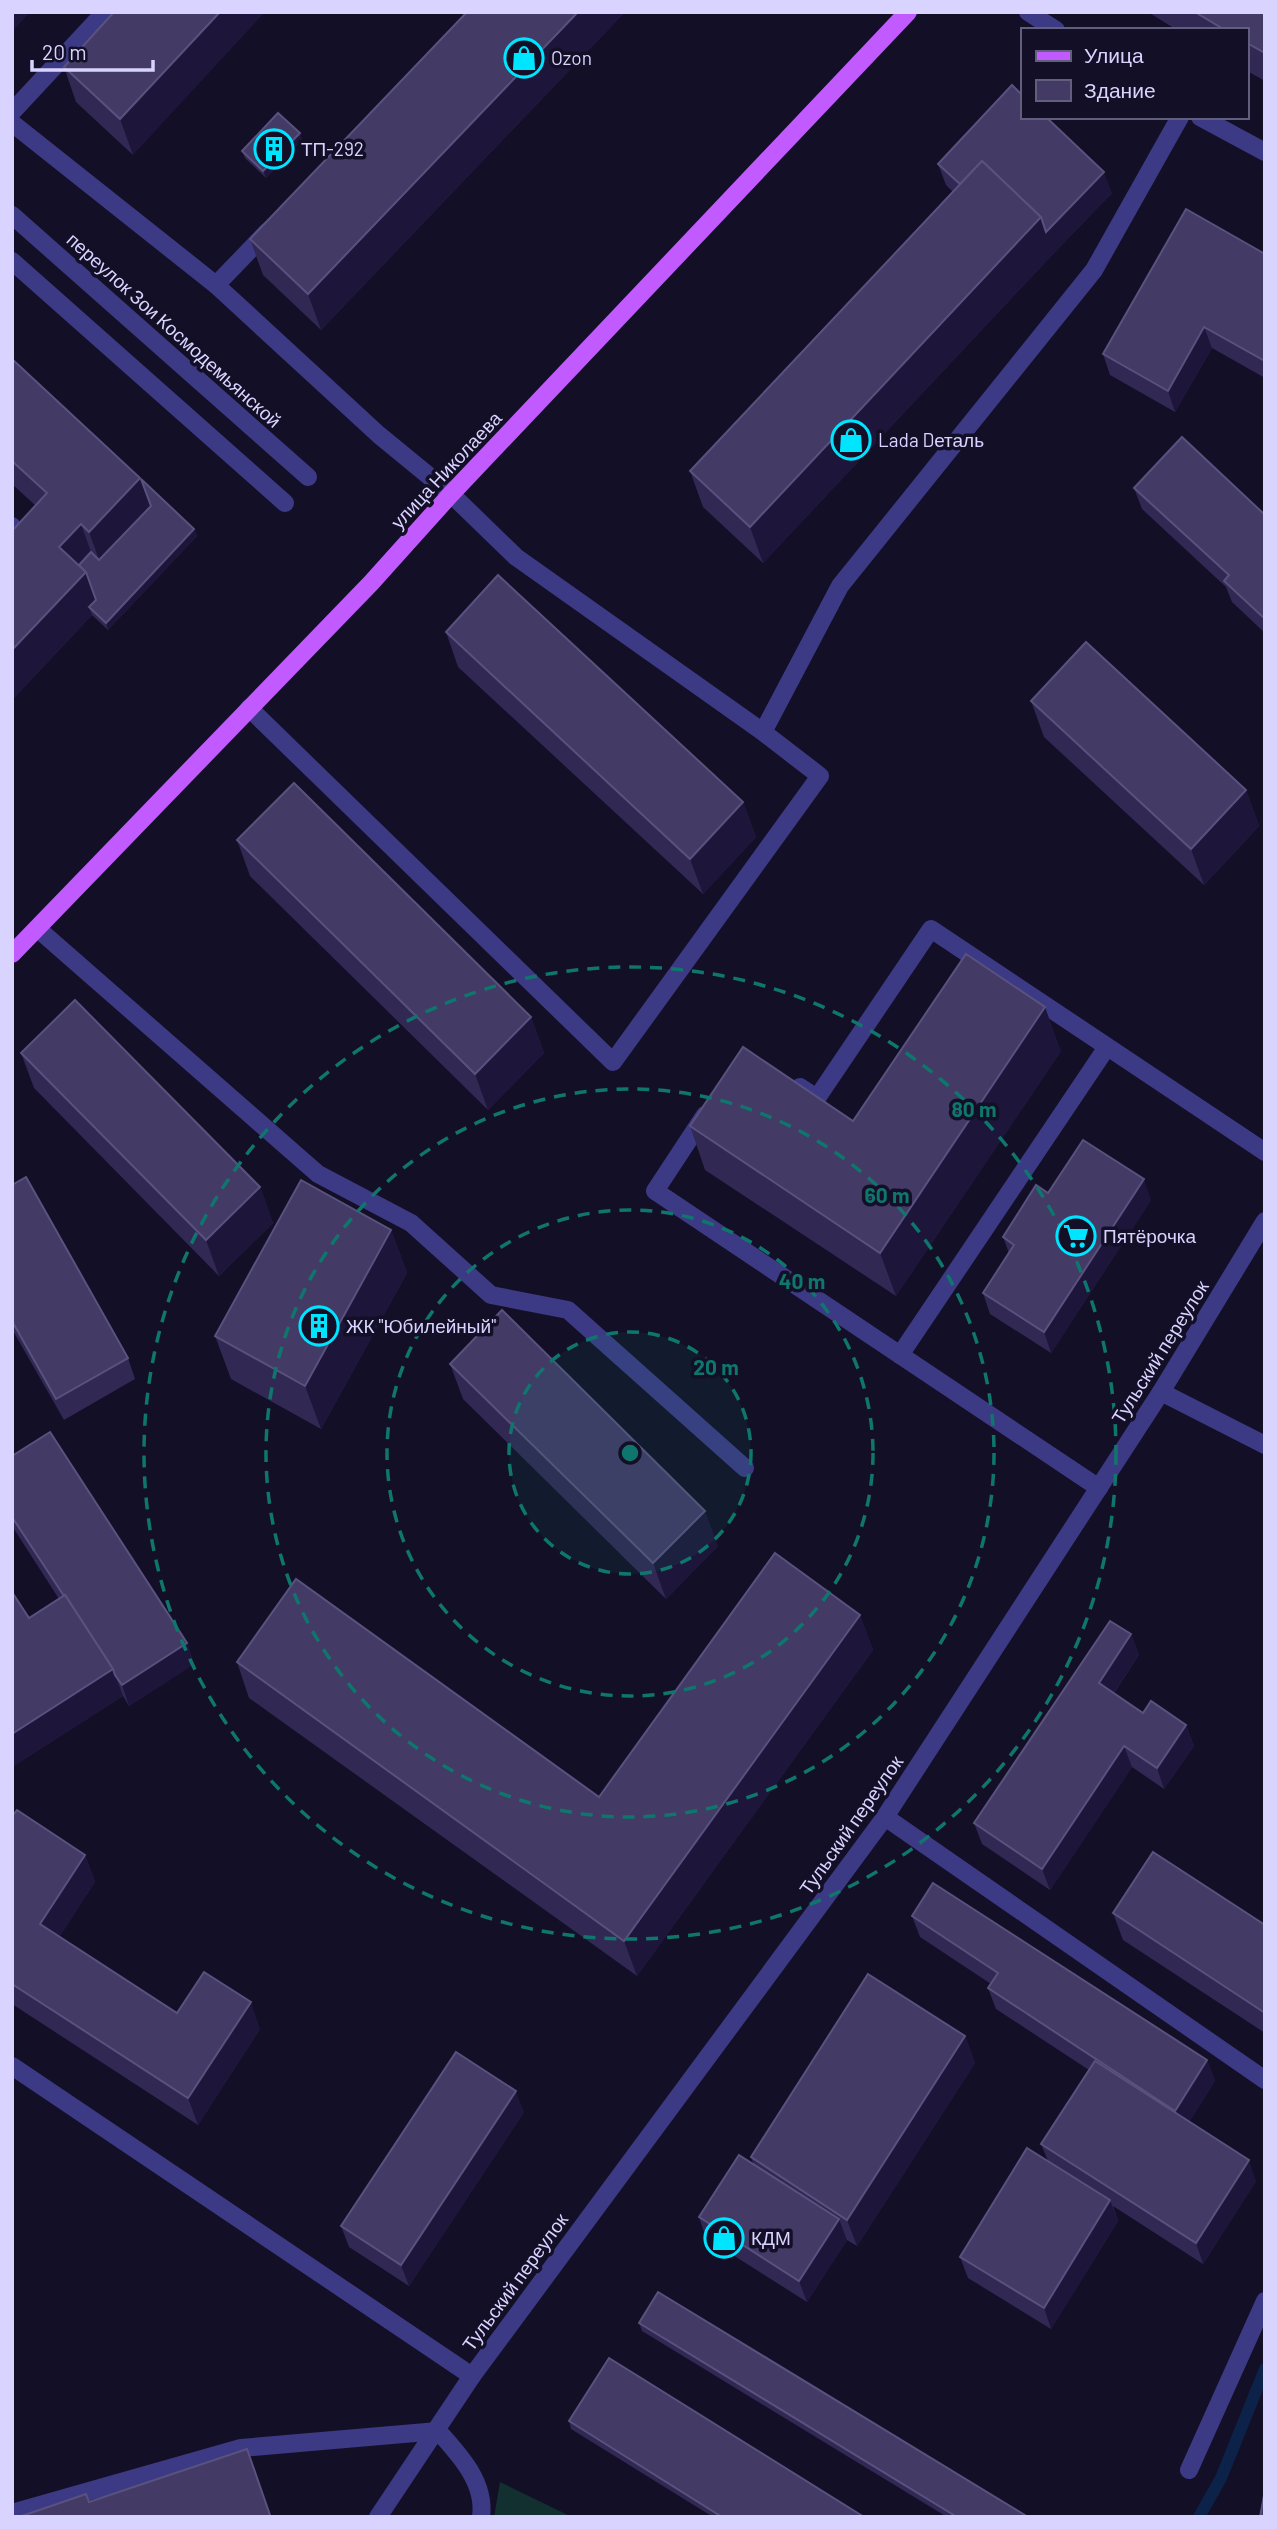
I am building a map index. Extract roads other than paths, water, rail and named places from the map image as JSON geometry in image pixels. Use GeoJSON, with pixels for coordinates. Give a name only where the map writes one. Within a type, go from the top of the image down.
{"type":"FeatureCollection","features":[{"type":"Feature","properties":{"kind":"main road","name":"улица Николаева"},"geometry":{"type":"LineString","coordinates":[[12,954],[371,583],[908,12]]}},
{"type":"Feature","properties":{"kind":"street"},"geometry":{"type":"LineString","coordinates":[[12,112],[105,12]]}},
{"type":"Feature","properties":{"kind":"street"},"geometry":{"type":"LineString","coordinates":[[1028,12],[1053,28]]}},
{"type":"Feature","properties":{"kind":"street"},"geometry":{"type":"LineString","coordinates":[[763,732],[840,586],[1094,270],[1180,119]]}},
{"type":"Feature","properties":{"kind":"street"},"geometry":{"type":"LineString","coordinates":[[1204,119],[1265,152]]}},
{"type":"Feature","properties":{"kind":"street"},"geometry":{"type":"LineString","coordinates":[[12,123],[216,285],[379,435],[452,494],[516,557],[763,732],[820,776],[614,1062],[250,708]]}},
{"type":"Feature","properties":{"kind":"street","name":"переулок Зои Космодемьянской"},"geometry":{"type":"LineString","coordinates":[[12,215],[308,477]]}},
{"type":"Feature","properties":{"kind":"street"},"geometry":{"type":"LineString","coordinates":[[216,285],[282,217]]}},
{"type":"Feature","properties":{"kind":"street"},"geometry":{"type":"LineString","coordinates":[[12,261],[285,503]]}},
{"type":"Feature","properties":{"kind":"street"},"geometry":{"type":"LineString","coordinates":[[38,929],[315,1180],[411,1223],[491,1295],[568,1310],[745,1468]]}},
{"type":"Feature","properties":{"kind":"street"},"geometry":{"type":"LineString","coordinates":[[783,1075],[817,1098],[931,929],[1265,1152]]}},
{"type":"Feature","properties":{"kind":"street"},"geometry":{"type":"LineString","coordinates":[[900,1355],[1107,1047]]}},
{"type":"Feature","properties":{"kind":"street"},"geometry":{"type":"LineString","coordinates":[[712,1105],[654,1191],[1099,1488]]}},
{"type":"Feature","properties":{"kind":"street","name":"Тульский переулок"},"geometry":{"type":"LineString","coordinates":[[378,2517],[438,2431],[472,2376],[885,1817],[1161,1392],[1265,1222]]}},
{"type":"Feature","properties":{"kind":"street"},"geometry":{"type":"LineString","coordinates":[[1161,1392],[1265,1445]]}},
{"type":"Feature","properties":{"kind":"street"},"geometry":{"type":"LineString","coordinates":[[885,1817],[1265,2080]]}},
{"type":"Feature","properties":{"kind":"street"},"geometry":{"type":"LineString","coordinates":[[12,2066],[472,2376]]}},
{"type":"Feature","properties":{"kind":"street"},"geometry":{"type":"LineString","coordinates":[[1189,2470],[1265,2301]]}},
{"type":"Feature","properties":{"kind":"street"},"geometry":{"type":"LineString","coordinates":[[12,2513],[241,2448],[438,2431],[467,2463],[483,2505],[481,2517]]}},
{"type":"Feature","properties":{"kind":"waterway"},"geometry":{"type":"LineString","coordinates":[[1199,2517],[1221,2478],[1265,2369]]}},
{"type":"Feature","properties":{"kind":"place","name":"Ozon"},"geometry":{"type":"Point","coordinates":[524,58]}},
{"type":"Feature","properties":{"kind":"place","name":"ТП-292"},"geometry":{"type":"Point","coordinates":[274,149]}},
{"type":"Feature","properties":{"kind":"place","name":"Lada Dеталь"},"geometry":{"type":"Point","coordinates":[851,440]}},
{"type":"Feature","properties":{"kind":"place","name":"Пятёрочка"},"geometry":{"type":"Point","coordinates":[1076,1236]}},
{"type":"Feature","properties":{"kind":"place","name":"ЖК \"Юбилейный\""},"geometry":{"type":"Point","coordinates":[319,1326]}},
{"type":"Feature","properties":{"kind":"place","name":"КДМ"},"geometry":{"type":"Point","coordinates":[724,2238]}}]}
